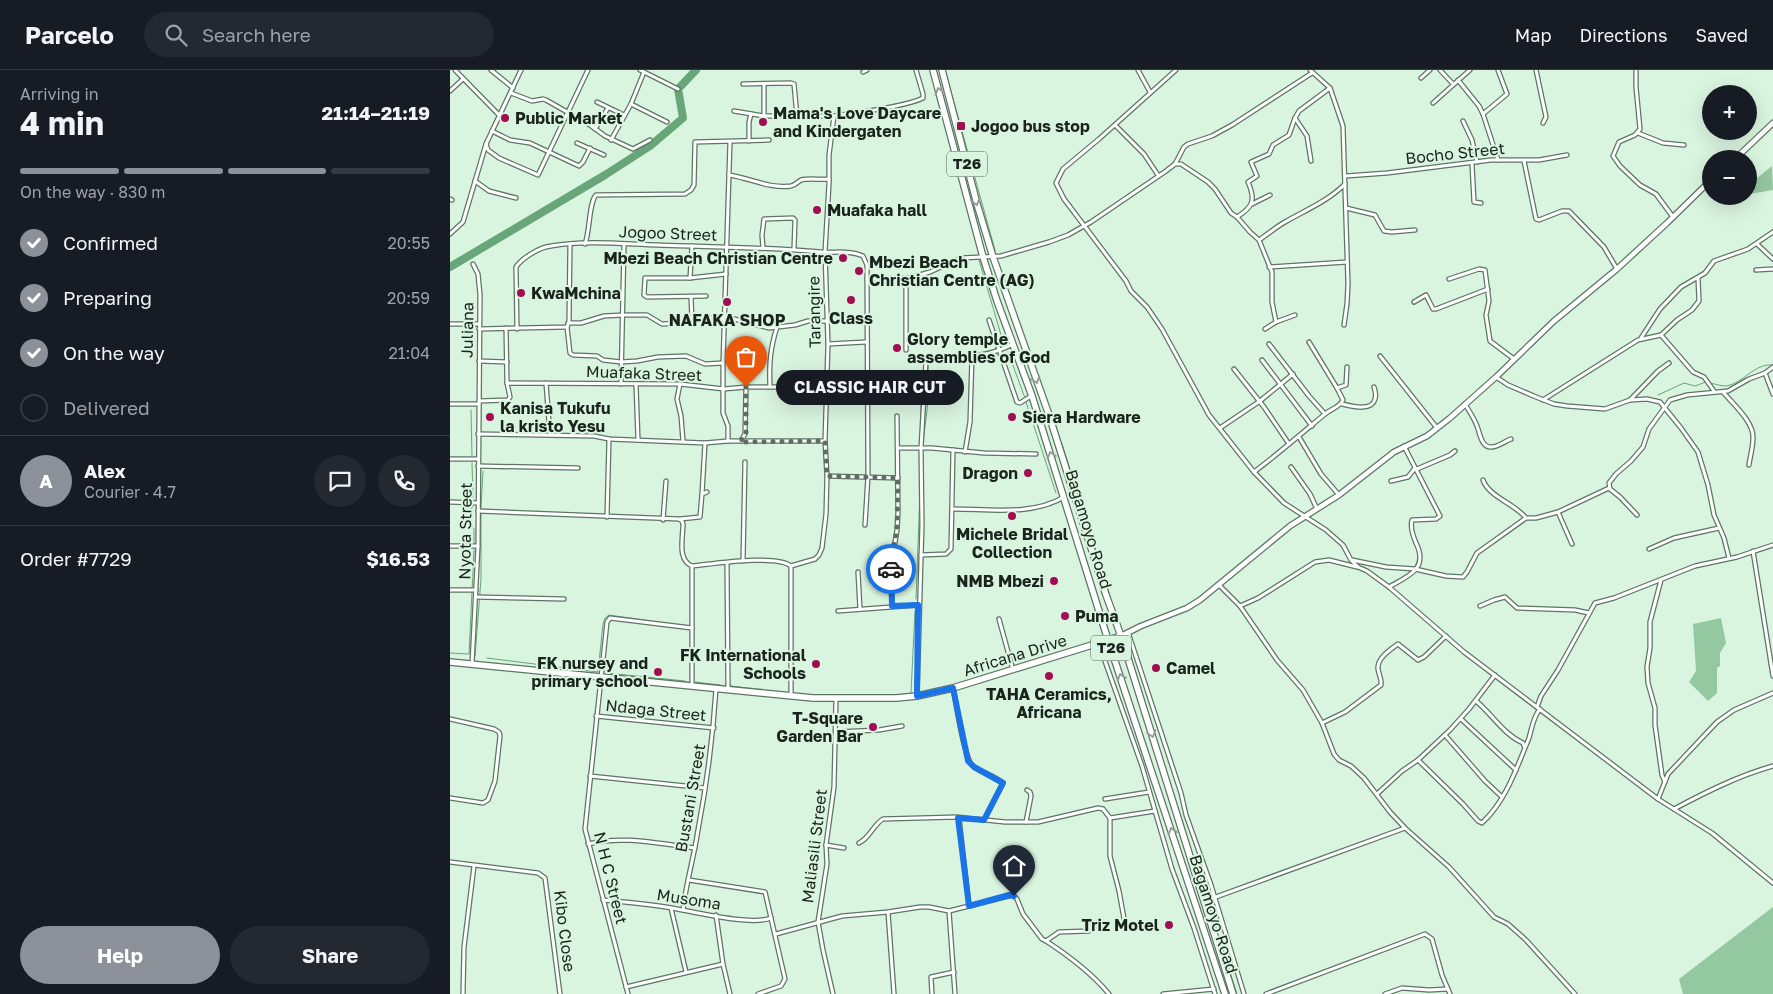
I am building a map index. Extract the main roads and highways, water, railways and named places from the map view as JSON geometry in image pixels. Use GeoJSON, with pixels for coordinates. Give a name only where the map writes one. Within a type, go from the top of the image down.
{"type":"FeatureCollection","features":[{"type":"Feature","properties":{"kind":"main road","name":"Bagamoyo Road"},"geometry":{"type":"LineString","coordinates":[[933,70],[983,257],[1012,344],[1032,396],[1108,640],[1225,994]]}},
{"type":"Feature","properties":{"kind":"main road","name":"Bagamoyo Road"},"geometry":{"type":"LineString","coordinates":[[942,70],[993,257],[1049,415],[1106,595],[1121,636],[1233,994]]}},
{"type":"Feature","properties":{"kind":"main road","name":"Africana Drive"},"geometry":{"type":"LineString","coordinates":[[450,662],[792,696],[836,699],[896,698],[917,696],[953,688],[1013,671],[1121,636]]}},
{"type":"Feature","properties":{"kind":"waterway"},"geometry":{"type":"LineString","coordinates":[[450,267],[605,175],[650,146],[683,118],[678,89],[696,70]]}},
{"type":"Feature","properties":{"kind":"waterway"},"geometry":{"type":"LineString","coordinates":[[945,70],[995,250]]}},
{"type":"Feature","properties":{"kind":"waterway"},"geometry":{"type":"LineString","coordinates":[[979,260],[1004,345]]}},
{"type":"Feature","properties":{"kind":"waterway"},"geometry":{"type":"LineString","coordinates":[[1008,352],[1025,398]]}},
{"type":"Feature","properties":{"kind":"waterway"},"geometry":{"type":"LineString","coordinates":[[976,359],[998,355]]}},
{"type":"Feature","properties":{"kind":"waterway"},"geometry":{"type":"LineString","coordinates":[[944,359],[970,359]]}},
{"type":"Feature","properties":{"kind":"waterway"},"geometry":{"type":"LineString","coordinates":[[923,443],[928,402],[928,361]]}},
{"type":"Feature","properties":{"kind":"waterway"},"geometry":{"type":"LineString","coordinates":[[1710,383],[1726,386],[1760,367],[1773,365]]}},
{"type":"Feature","properties":{"kind":"waterway"},"geometry":{"type":"LineString","coordinates":[[1658,395],[1684,383],[1695,386],[1706,382]]}},
{"type":"Feature","properties":{"kind":"waterway"},"geometry":{"type":"LineString","coordinates":[[921,397],[921,429]]}},
{"type":"Feature","properties":{"kind":"waterway"},"geometry":{"type":"LineString","coordinates":[[1026,402],[1056,493]]}},
{"type":"Feature","properties":{"kind":"waterway"},"geometry":{"type":"LineString","coordinates":[[471,410],[472,456]]}},
{"type":"Feature","properties":{"kind":"waterway"},"geometry":{"type":"LineString","coordinates":[[1062,444],[1111,599]]}},
{"type":"Feature","properties":{"kind":"waterway"},"geometry":{"type":"LineString","coordinates":[[472,463],[473,497]]}},
{"type":"Feature","properties":{"kind":"waterway"},"geometry":{"type":"LineString","coordinates":[[481,508],[483,471]]}},
{"type":"Feature","properties":{"kind":"waterway"},"geometry":{"type":"LineString","coordinates":[[916,599],[920,490]]}},
{"type":"Feature","properties":{"kind":"waterway"},"geometry":{"type":"LineString","coordinates":[[473,506],[470,511],[471,526],[474,529],[474,544]]}},
{"type":"Feature","properties":{"kind":"waterway"},"geometry":{"type":"LineString","coordinates":[[475,656],[481,579],[481,513]]}},
{"type":"Feature","properties":{"kind":"waterway"},"geometry":{"type":"LineString","coordinates":[[450,653],[469,654],[474,550]]}},
{"type":"Feature","properties":{"kind":"waterway"},"geometry":{"type":"LineString","coordinates":[[911,693],[915,611]]}},
{"type":"Feature","properties":{"kind":"waterway"},"geometry":{"type":"LineString","coordinates":[[487,658],[598,672],[603,624],[605,618],[609,615],[685,626]]}},
{"type":"Feature","properties":{"kind":"waterway"},"geometry":{"type":"LineString","coordinates":[[607,673],[685,681]]}},
{"type":"Feature","properties":{"kind":"waterway"},"geometry":{"type":"LineString","coordinates":[[695,682],[720,685]]}},
{"type":"Feature","properties":{"kind":"waterway"},"geometry":{"type":"LineString","coordinates":[[731,686],[766,691]]}},
{"type":"Feature","properties":{"kind":"waterway"},"geometry":{"type":"LineString","coordinates":[[890,695],[912,694]]}},
{"type":"Feature","properties":{"kind":"waterway"},"geometry":{"type":"LineString","coordinates":[[1173,792],[1206,898]]}},
{"type":"Feature","properties":{"kind":"waterway"},"geometry":{"type":"LineString","coordinates":[[1171,839],[1192,902]]}},
{"type":"Feature","properties":{"kind":"waterway"},"geometry":{"type":"LineString","coordinates":[[1208,905],[1237,994]]}},
{"type":"Feature","properties":{"kind":"place","name":"Public Market"},"geometry":{"type":"Point","coordinates":[505,118]}},
{"type":"Feature","properties":{"kind":"place","name":"Mama's Love Daycare and Kindergaten"},"geometry":{"type":"Point","coordinates":[763,122]}},
{"type":"Feature","properties":{"kind":"place","name":"Jogoo bus stop"},"geometry":{"type":"Point","coordinates":[961,126]}},
{"type":"Feature","properties":{"kind":"place","name":"Muafaka hall"},"geometry":{"type":"Point","coordinates":[817,210]}},
{"type":"Feature","properties":{"kind":"place","name":"Mbezi Beach Christian Centre"},"geometry":{"type":"Point","coordinates":[843,258]}},
{"type":"Feature","properties":{"kind":"place","name":"Mbezi Beach Christian Centre (AG)"},"geometry":{"type":"Point","coordinates":[859,271]}},
{"type":"Feature","properties":{"kind":"place","name":"KwaMchina"},"geometry":{"type":"Point","coordinates":[521,293]}},
{"type":"Feature","properties":{"kind":"place","name":"Class"},"geometry":{"type":"Point","coordinates":[851,300]}},
{"type":"Feature","properties":{"kind":"place","name":"NAFAKA SHOP"},"geometry":{"type":"Point","coordinates":[727,302]}},
{"type":"Feature","properties":{"kind":"place","name":"Glory temple assemblies of God"},"geometry":{"type":"Point","coordinates":[897,348]}},
{"type":"Feature","properties":{"kind":"place","name":"CLASSIC HAIR CUT"},"geometry":{"type":"Point","coordinates":[746,387]}},
{"type":"Feature","properties":{"kind":"place","name":"Kanisa Tukufu la kristo Yesu"},"geometry":{"type":"Point","coordinates":[490,417]}},
{"type":"Feature","properties":{"kind":"place","name":"Siera Hardware"},"geometry":{"type":"Point","coordinates":[1012,417]}},
{"type":"Feature","properties":{"kind":"place","name":"Dragon"},"geometry":{"type":"Point","coordinates":[1028,473]}},
{"type":"Feature","properties":{"kind":"place","name":"Michele Bridal Collection"},"geometry":{"type":"Point","coordinates":[1012,516]}},
{"type":"Feature","properties":{"kind":"place","name":"NMB Mbezi"},"geometry":{"type":"Point","coordinates":[1054,581]}},
{"type":"Feature","properties":{"kind":"place","name":"Puma"},"geometry":{"type":"Point","coordinates":[1065,616]}},
{"type":"Feature","properties":{"kind":"place","name":"FK International Schools"},"geometry":{"type":"Point","coordinates":[816,664]}},
{"type":"Feature","properties":{"kind":"place","name":"Camel"},"geometry":{"type":"Point","coordinates":[1156,668]}},
{"type":"Feature","properties":{"kind":"place","name":"FK nursey and primary school"},"geometry":{"type":"Point","coordinates":[658,672]}},
{"type":"Feature","properties":{"kind":"place","name":"TAHA Ceramics, Africana"},"geometry":{"type":"Point","coordinates":[1049,676]}},
{"type":"Feature","properties":{"kind":"place","name":"T-Square Garden Bar"},"geometry":{"type":"Point","coordinates":[873,727]}},
{"type":"Feature","properties":{"kind":"place","name":"Triz Motel"},"geometry":{"type":"Point","coordinates":[1169,925]}}]}
